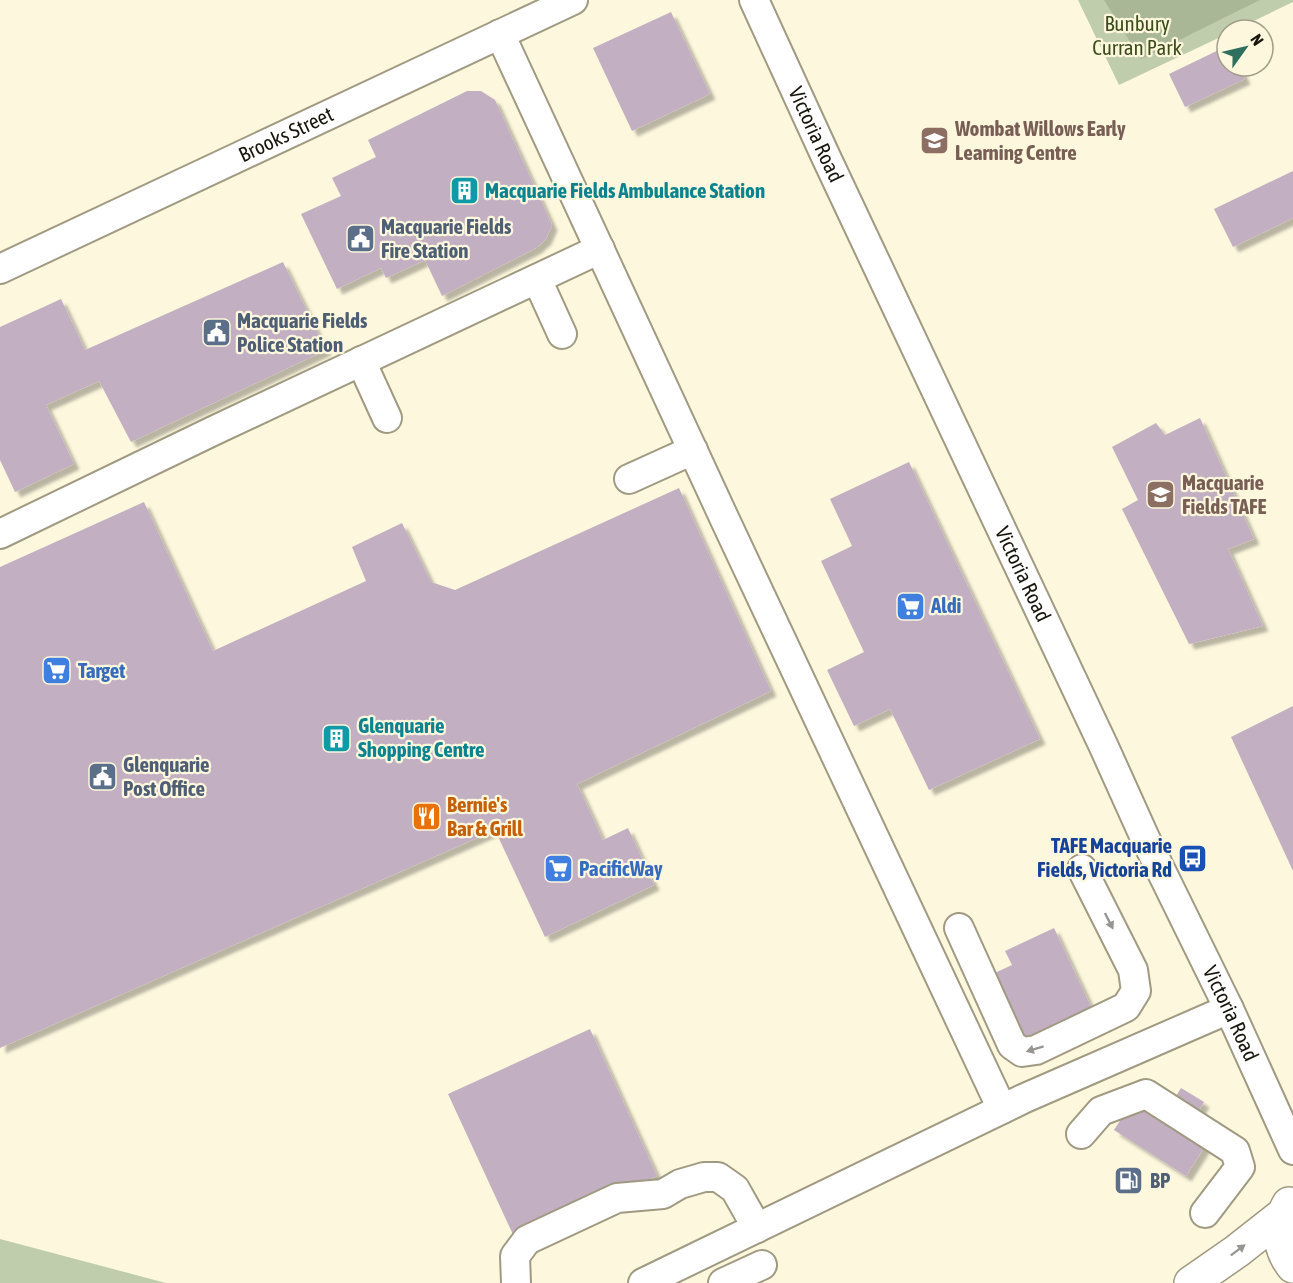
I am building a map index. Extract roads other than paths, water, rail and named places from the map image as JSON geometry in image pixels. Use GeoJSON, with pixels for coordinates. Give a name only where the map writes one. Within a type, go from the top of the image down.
{"type":"FeatureCollection","features":[{"type":"Feature","properties":{"kind":"main road"},"geometry":{"type":"LineString","coordinates":[[1288,1206],[1281,1224],[1281,1244],[1293,1266]]}},
{"type":"Feature","properties":{"kind":"main road"},"geometry":{"type":"LineString","coordinates":[[1191,1283],[1237,1251],[1288,1206]]}},
{"type":"Feature","properties":{"kind":"street","name":"Brooks Street"},"geometry":{"type":"LineString","coordinates":[[0,269],[573,0]]}},
{"type":"Feature","properties":{"kind":"street","name":"Victoria Road"},"geometry":{"type":"LineString","coordinates":[[754,0],[1293,1150]]}},
{"type":"Feature","properties":{"kind":"street"},"geometry":{"type":"LineString","coordinates":[[500,34],[1002,1109]]}},
{"type":"Feature","properties":{"kind":"street"},"geometry":{"type":"LineString","coordinates":[[0,534],[50,508],[600,249]]}},
{"type":"Feature","properties":{"kind":"street"},"geometry":{"type":"LineString","coordinates":[[537,279],[562,334]]}},
{"type":"Feature","properties":{"kind":"street"},"geometry":{"type":"LineString","coordinates":[[361,361],[387,418]]}},
{"type":"Feature","properties":{"kind":"street"},"geometry":{"type":"LineString","coordinates":[[629,479],[693,450]]}},
{"type":"Feature","properties":{"kind":"street"},"geometry":{"type":"LineString","coordinates":[[959,928],[1012,1045],[1022,1052],[1036,1050],[1126,1006],[1136,991],[1133,970],[1083,868]]}},
{"type":"Feature","properties":{"kind":"street"},"geometry":{"type":"LineString","coordinates":[[643,1283],[1002,1109],[1228,1009]]}},
{"type":"Feature","properties":{"kind":"street"},"geometry":{"type":"LineString","coordinates":[[1081,1134],[1101,1111],[1146,1094],[1235,1151],[1240,1167],[1205,1213]]}},
{"type":"Feature","properties":{"kind":"street"},"geometry":{"type":"LineString","coordinates":[[516,1283],[515,1256],[527,1240],[618,1198],[663,1194],[680,1184],[704,1177],[718,1177],[735,1189],[757,1227]]}},
{"type":"Feature","properties":{"kind":"street"},"geometry":{"type":"LineString","coordinates":[[723,1283],[762,1265]]}},
{"type":"Feature","properties":{"kind":"place","name":"Wombat Willows Early Learning Centre"},"geometry":{"type":"Point","coordinates":[934,141]}},
{"type":"Feature","properties":{"kind":"place","name":"Macquarie Fields Ambulance Station"},"geometry":{"type":"Point","coordinates":[464,191]}},
{"type":"Feature","properties":{"kind":"place","name":"Macquarie Fields Fire Station"},"geometry":{"type":"Point","coordinates":[360,239]}},
{"type":"Feature","properties":{"kind":"place","name":"Macquarie Fields Police Station"},"geometry":{"type":"Point","coordinates":[216,333]}},
{"type":"Feature","properties":{"kind":"place","name":"Macquarie Fields TAFE"},"geometry":{"type":"Point","coordinates":[1161,495]}},
{"type":"Feature","properties":{"kind":"place","name":"Aldi"},"geometry":{"type":"Point","coordinates":[910,606]}},
{"type":"Feature","properties":{"kind":"place","name":"Target"},"geometry":{"type":"Point","coordinates":[57,671]}},
{"type":"Feature","properties":{"kind":"place","name":"Glenquarie Shopping Centre"},"geometry":{"type":"Point","coordinates":[337,738]}},
{"type":"Feature","properties":{"kind":"place","name":"Glenquarie Post Office"},"geometry":{"type":"Point","coordinates":[102,777]}},
{"type":"Feature","properties":{"kind":"place","name":"Bernie's Bar & Grill"},"geometry":{"type":"Point","coordinates":[426,817]}},
{"type":"Feature","properties":{"kind":"place","name":"TAFE Macquarie Fields, Victoria Rd"},"geometry":{"type":"Point","coordinates":[1193,858]}},
{"type":"Feature","properties":{"kind":"place","name":"PacificWay"},"geometry":{"type":"Point","coordinates":[558,869]}},
{"type":"Feature","properties":{"kind":"place","name":"BP"},"geometry":{"type":"Point","coordinates":[1129,1181]}},
{"type":"Feature","properties":{"kind":"park label","name":"Bunbury Curran Park"},"geometry":{"type":"Point","coordinates":[1137,36]}}]}
